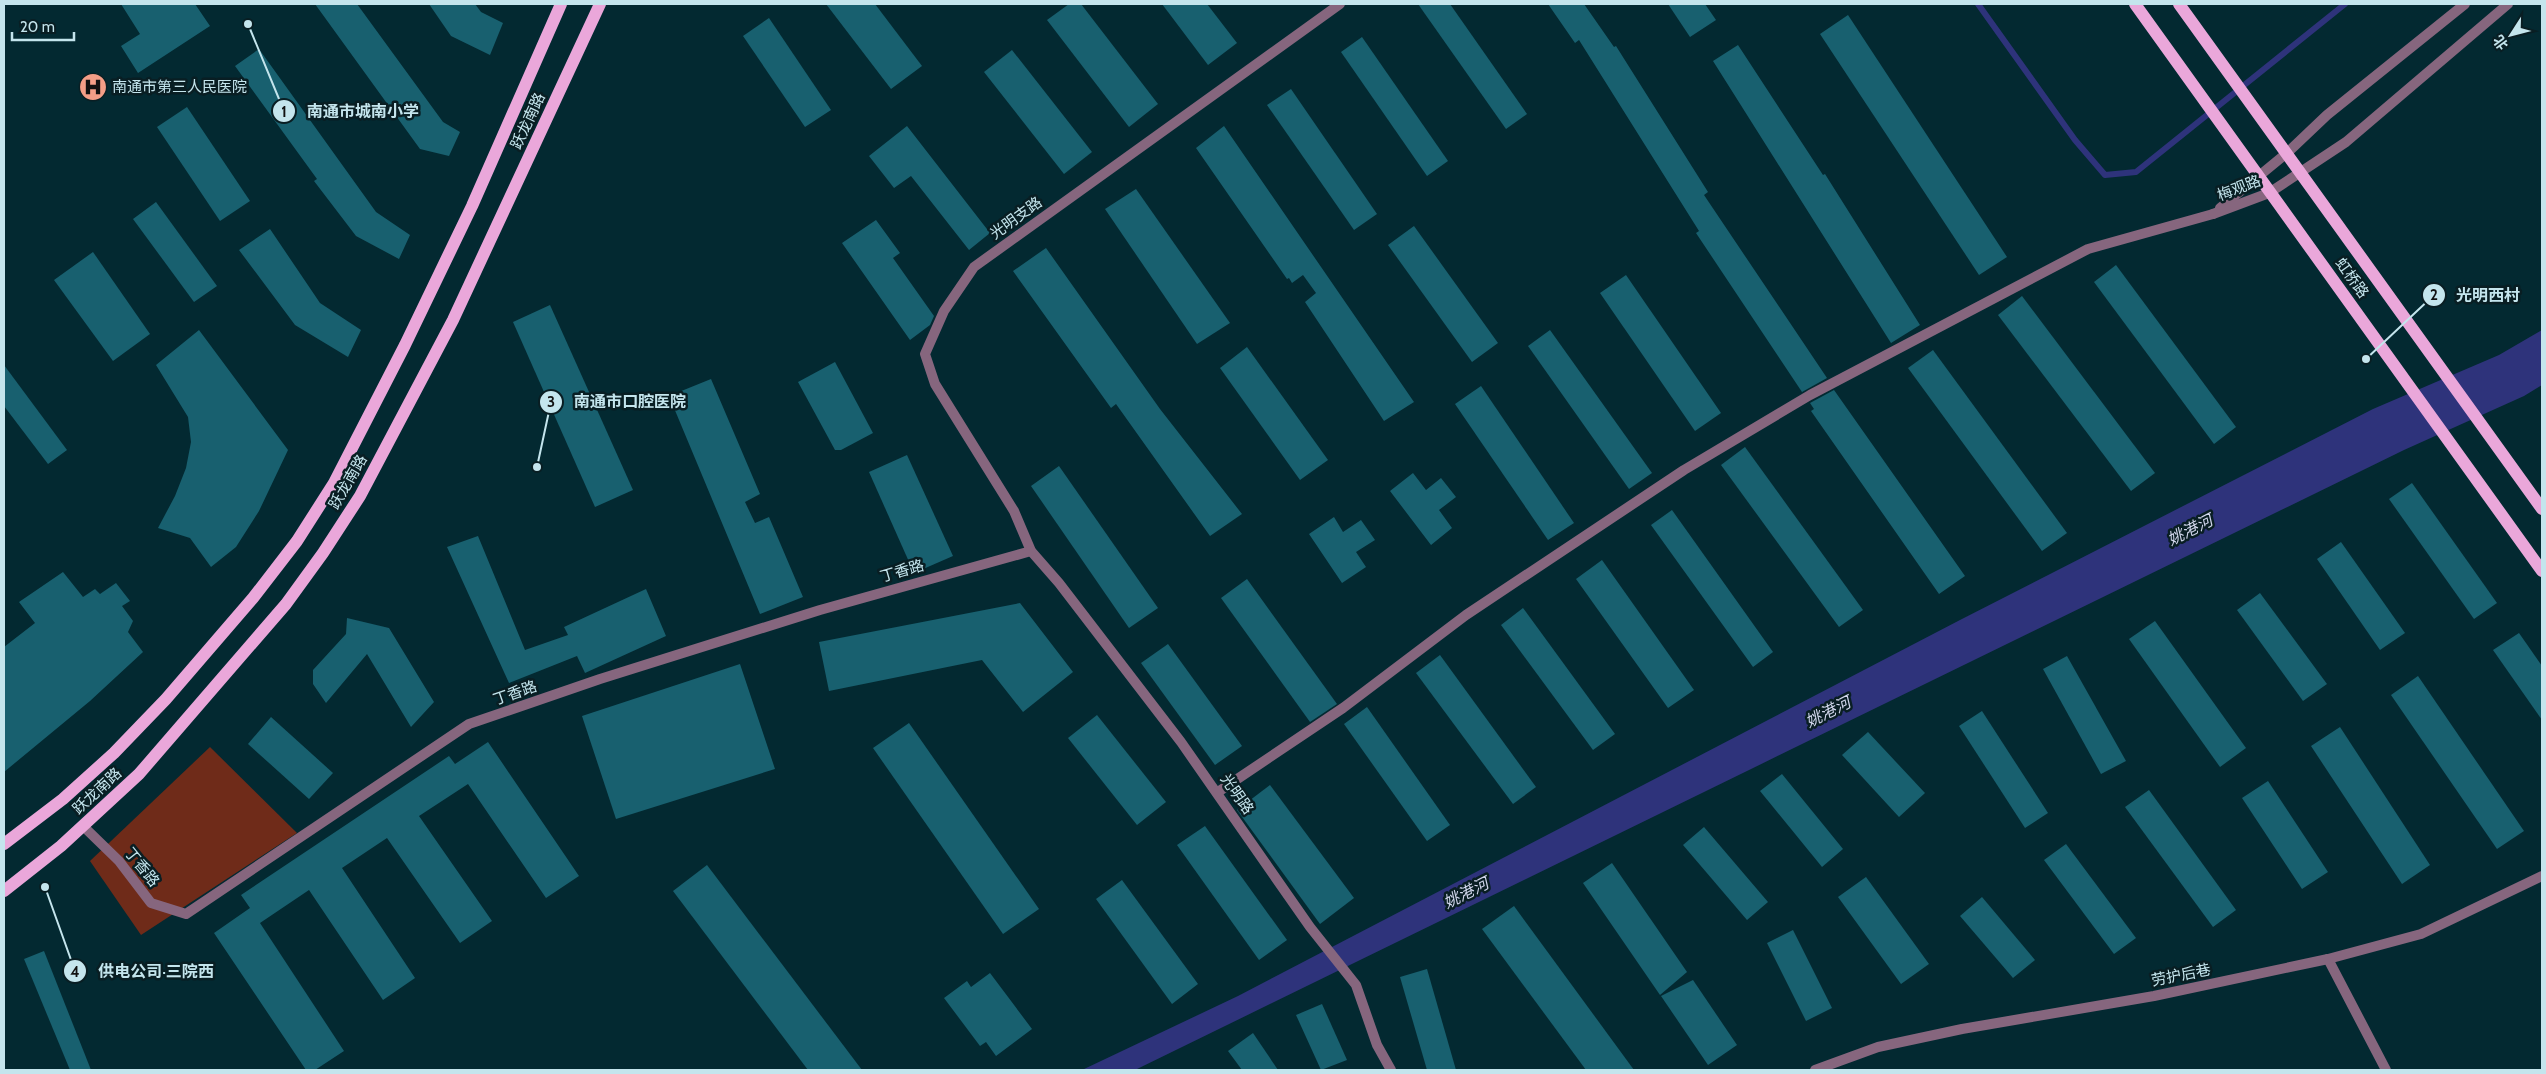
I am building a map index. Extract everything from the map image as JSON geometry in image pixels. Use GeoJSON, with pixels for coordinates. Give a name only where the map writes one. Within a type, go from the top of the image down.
{"type":"FeatureCollection","features":[{"type":"Feature","properties":{"kind":"main road","name":"跃龙南路"},"geometry":{"type":"LineString","coordinates":[[4,844],[63,799],[114,753],[166,699],[253,598],[297,541],[334,483],[405,345],[472,206],[561,4]]}},
{"type":"Feature","properties":{"kind":"main road","name":"跃龙南路"},"geometry":{"type":"LineString","coordinates":[[4,891],[84,826],[145,768],[256,641],[297,590],[360,496],[453,320],[600,4]]}},
{"type":"Feature","properties":{"kind":"main road","name":"虹桥路"},"geometry":{"type":"LineString","coordinates":[[2135,4],[2542,571]]}},
{"type":"Feature","properties":{"kind":"main road","name":"虹桥路"},"geometry":{"type":"LineString","coordinates":[[2179,4],[2288,152],[2542,509]]}},
{"type":"Feature","properties":{"kind":"street","name":"光明支路"},"geometry":{"type":"LineString","coordinates":[[1031,551],[1014,511],[935,384],[925,354],[944,311],[974,267],[1340,4]]}},
{"type":"Feature","properties":{"kind":"street","name":"梅观路"},"geometry":{"type":"LineString","coordinates":[[2213,214],[2288,152],[2327,115],[2465,4]]}},
{"type":"Feature","properties":{"kind":"street","name":"梅观路"},"geometry":{"type":"LineString","coordinates":[[2213,214],[2269,192],[2302,173],[2346,142],[2508,4]]}},
{"type":"Feature","properties":{"kind":"street"},"geometry":{"type":"LineString","coordinates":[[1218,792],[1343,708],[1466,615],[1684,470],[1810,395],[2088,249],[2213,214]]}},
{"type":"Feature","properties":{"kind":"street","name":"丁香路"},"geometry":{"type":"LineString","coordinates":[[84,826],[119,862],[151,903],[186,914],[469,724],[600,679],[820,610],[1031,551]]}},
{"type":"Feature","properties":{"kind":"street","name":"光明路"},"geometry":{"type":"LineString","coordinates":[[1031,551],[1059,583],[1218,792],[1318,937],[1356,985],[1377,1045],[1391,1070]]}},
{"type":"Feature","properties":{"kind":"street","name":"劳护后巷"},"geometry":{"type":"LineString","coordinates":[[1815,1070],[1878,1047],[1962,1029],[2154,996],[2328,959],[2421,934],[2542,876]]}},
{"type":"Feature","properties":{"kind":"street"},"geometry":{"type":"LineString","coordinates":[[2328,959],[2386,1070]]}},
{"type":"Feature","properties":{"kind":"shaded area"},"geometry":{"type":"Polygon","coordinates":[[[210,747],[297,833],[141,935],[90,861],[210,747]]]}},
{"type":"Feature","properties":{"kind":"water","name":"姚港河"},"geometry":{"type":"Polygon","coordinates":[[[2542,330],[2542,385],[2524,396],[2404,450],[1135,1070],[1082,1070],[1238,996],[1960,620],[2373,409],[2499,355],[2542,330]]]}},
{"type":"Feature","properties":{"kind":"building"},"geometry":{"type":"Polygon","coordinates":[[[121,4],[195,4],[210,26],[138,73],[121,46],[140,34],[121,4]]]}},
{"type":"Feature","properties":{"kind":"building"},"geometry":{"type":"Polygon","coordinates":[[[315,4],[357,4],[443,122],[460,132],[449,156],[420,149],[315,4]]]}},
{"type":"Feature","properties":{"kind":"building"},"geometry":{"type":"Polygon","coordinates":[[[429,4],[475,4],[481,12],[503,23],[490,55],[451,36],[429,4]]]}},
{"type":"Feature","properties":{"kind":"building"},"geometry":{"type":"Polygon","coordinates":[[[826,4],[875,4],[922,66],[891,89],[826,4]]]}},
{"type":"Feature","properties":{"kind":"building"},"geometry":{"type":"Polygon","coordinates":[[[1069,4],[1081,4],[1158,104],[1129,127],[1047,20],[1069,4]]]}},
{"type":"Feature","properties":{"kind":"building"},"geometry":{"type":"Polygon","coordinates":[[[1162,4],[1207,4],[1237,43],[1208,65],[1162,4]]]}},
{"type":"Feature","properties":{"kind":"building"},"geometry":{"type":"Polygon","coordinates":[[[1418,4],[1450,4],[1527,114],[1506,129],[1418,4]]]}},
{"type":"Feature","properties":{"kind":"building"},"geometry":{"type":"Polygon","coordinates":[[[1548,4],[1584,4],[1614,47],[1616,46],[1708,192],[1704,195],[1827,378],[1802,392],[1696,233],[1699,231],[1579,40],[1575,43],[1548,4]]]}},
{"type":"Feature","properties":{"kind":"building"},"geometry":{"type":"Polygon","coordinates":[[[1668,4],[1705,4],[1716,20],[1690,37],[1668,4]]]}},
{"type":"Feature","properties":{"kind":"building"},"geometry":{"type":"Polygon","coordinates":[[[1848,15],[2007,257],[1979,275],[1820,34],[1848,15]]]}},
{"type":"Feature","properties":{"kind":"building"},"geometry":{"type":"Polygon","coordinates":[[[769,18],[831,110],[805,127],[743,36],[769,18]]]}},
{"type":"Feature","properties":{"kind":"building"},"geometry":{"type":"Polygon","coordinates":[[[1362,37],[1448,161],[1427,176],[1341,52],[1362,37]]]}},
{"type":"Feature","properties":{"kind":"building"},"geometry":{"type":"Polygon","coordinates":[[[1738,45],[1823,175],[1825,174],[1920,325],[1891,343],[1713,61],[1738,45]]]}},
{"type":"Feature","properties":{"kind":"building"},"geometry":{"type":"Polygon","coordinates":[[[259,49],[376,212],[410,235],[399,259],[356,236],[314,181],[317,179],[235,66],[259,49]]]}},
{"type":"Feature","properties":{"kind":"building"},"geometry":{"type":"Polygon","coordinates":[[[1012,50],[1092,152],[1064,174],[984,72],[1012,50]]]}},
{"type":"Feature","properties":{"kind":"building"},"geometry":{"type":"Polygon","coordinates":[[[1291,89],[1377,214],[1354,230],[1267,105],[1291,89]]]}},
{"type":"Feature","properties":{"kind":"building"},"geometry":{"type":"Polygon","coordinates":[[[187,107],[250,201],[220,221],[157,127],[187,107]]]}},
{"type":"Feature","properties":{"kind":"building"},"geometry":{"type":"Polygon","coordinates":[[[907,126],[990,233],[969,250],[911,176],[894,188],[869,156],[907,126]]]}},
{"type":"Feature","properties":{"kind":"building"},"geometry":{"type":"Polygon","coordinates":[[[1224,126],[1414,402],[1384,421],[1305,302],[1316,293],[1303,275],[1292,283],[1289,278],[1287,279],[1196,148],[1224,126]]]}},
{"type":"Feature","properties":{"kind":"building"},"geometry":{"type":"Polygon","coordinates":[[[1136,189],[1230,323],[1197,344],[1105,209],[1136,189]]]}},
{"type":"Feature","properties":{"kind":"building"},"geometry":{"type":"Polygon","coordinates":[[[156,202],[217,286],[194,302],[133,219],[156,202]]]}},
{"type":"Feature","properties":{"kind":"building"},"geometry":{"type":"Polygon","coordinates":[[[876,220],[900,253],[893,258],[934,316],[930,325],[910,340],[842,243],[876,220]]]}},
{"type":"Feature","properties":{"kind":"building"},"geometry":{"type":"Polygon","coordinates":[[[1414,226],[1498,343],[1472,362],[1388,245],[1414,226]]]}},
{"type":"Feature","properties":{"kind":"building"},"geometry":{"type":"Polygon","coordinates":[[[270,229],[320,303],[361,330],[348,357],[295,325],[239,250],[270,229]]]}},
{"type":"Feature","properties":{"kind":"building"},"geometry":{"type":"Polygon","coordinates":[[[1046,248],[1160,409],[1242,514],[1210,536],[1116,404],[1111,408],[1013,271],[1046,248]]]}},
{"type":"Feature","properties":{"kind":"building"},"geometry":{"type":"Polygon","coordinates":[[[93,252],[150,334],[113,361],[54,280],[93,252]]]}},
{"type":"Feature","properties":{"kind":"building"},"geometry":{"type":"Polygon","coordinates":[[[2116,265],[2236,427],[2214,444],[2094,282],[2116,265]]]}},
{"type":"Feature","properties":{"kind":"building"},"geometry":{"type":"Polygon","coordinates":[[[1626,275],[1721,413],[1695,431],[1600,293],[1626,275]]]}},
{"type":"Feature","properties":{"kind":"building"},"geometry":{"type":"Polygon","coordinates":[[[2022,296],[2155,473],[2131,491],[1998,315],[2022,296]]]}},
{"type":"Feature","properties":{"kind":"building"},"geometry":{"type":"Polygon","coordinates":[[[550,305],[633,490],[595,507],[513,322],[550,305]]]}},
{"type":"Feature","properties":{"kind":"building"},"geometry":{"type":"Polygon","coordinates":[[[199,330],[288,450],[259,511],[236,547],[211,567],[190,538],[158,528],[175,496],[186,468],[191,442],[188,417],[156,365],[199,330]]]}},
{"type":"Feature","properties":{"kind":"building"},"geometry":{"type":"Polygon","coordinates":[[[1550,330],[1652,473],[1629,489],[1528,346],[1550,330]]]}},
{"type":"Feature","properties":{"kind":"building"},"geometry":{"type":"Polygon","coordinates":[[[1247,347],[1328,460],[1300,480],[1220,368],[1247,347]]]}},
{"type":"Feature","properties":{"kind":"building"},"geometry":{"type":"Polygon","coordinates":[[[1933,350],[2067,533],[2042,551],[1908,368],[1933,350]]]}},
{"type":"Feature","properties":{"kind":"building"},"geometry":{"type":"Polygon","coordinates":[[[835,362],[873,433],[841,450],[835,450],[798,382],[835,362]]]}},
{"type":"Feature","properties":{"kind":"building"},"geometry":{"type":"Polygon","coordinates":[[[4,365],[67,450],[48,464],[4,406],[4,365]]]}},
{"type":"Feature","properties":{"kind":"building"},"geometry":{"type":"Polygon","coordinates":[[[711,379],[760,494],[745,502],[755,523],[769,517],[803,597],[760,614],[669,396],[711,379]]]}},
{"type":"Feature","properties":{"kind":"building"},"geometry":{"type":"Polygon","coordinates":[[[1481,386],[1574,523],[1548,540],[1455,404],[1481,386]]]}},
{"type":"Feature","properties":{"kind":"building"},"geometry":{"type":"Polygon","coordinates":[[[1834,390],[1965,576],[1939,594],[1811,411],[1814,409],[1810,403],[1834,390]]]}},
{"type":"Feature","properties":{"kind":"building"},"geometry":{"type":"Polygon","coordinates":[[[1745,447],[1863,610],[1839,627],[1721,465],[1745,447]]]}},
{"type":"Feature","properties":{"kind":"building"},"geometry":{"type":"Polygon","coordinates":[[[907,455],[953,556],[914,573],[869,472],[907,455]]]}},
{"type":"Feature","properties":{"kind":"building"},"geometry":{"type":"Polygon","coordinates":[[[1059,466],[1158,608],[1129,628],[1031,486],[1059,466]]]}},
{"type":"Feature","properties":{"kind":"building"},"geometry":{"type":"Polygon","coordinates":[[[1413,473],[1426,490],[1441,478],[1456,497],[1439,510],[1452,528],[1431,545],[1390,491],[1413,473]]]}},
{"type":"Feature","properties":{"kind":"building"},"geometry":{"type":"Polygon","coordinates":[[[2412,483],[2497,603],[2474,619],[2389,499],[2412,483]]]}},
{"type":"Feature","properties":{"kind":"building"},"geometry":{"type":"Polygon","coordinates":[[[1672,510],[1773,652],[1753,667],[1651,525],[1672,510]]]}},
{"type":"Feature","properties":{"kind":"building"},"geometry":{"type":"Polygon","coordinates":[[[1334,517],[1343,532],[1361,520],[1375,540],[1356,552],[1366,567],[1342,583],[1309,534],[1334,517]]]}},
{"type":"Feature","properties":{"kind":"building"},"geometry":{"type":"Polygon","coordinates":[[[478,536],[525,650],[568,635],[564,627],[646,589],[666,636],[585,673],[577,656],[509,683],[447,547],[478,536]]]}},
{"type":"Feature","properties":{"kind":"building"},"geometry":{"type":"Polygon","coordinates":[[[2341,542],[2405,633],[2380,650],[2317,559],[2341,542]]]}},
{"type":"Feature","properties":{"kind":"building"},"geometry":{"type":"Polygon","coordinates":[[[1602,560],[1694,690],[1668,708],[1576,579],[1602,560]]]}},
{"type":"Feature","properties":{"kind":"building"},"geometry":{"type":"Polygon","coordinates":[[[63,572],[83,597],[95,589],[100,594],[116,583],[130,601],[122,606],[133,621],[128,632],[143,652],[90,701],[4,772],[4,647],[35,623],[19,602],[63,572]]]}},
{"type":"Feature","properties":{"kind":"building"},"geometry":{"type":"Polygon","coordinates":[[[1247,579],[1337,704],[1310,722],[1221,598],[1247,579]]]}},
{"type":"Feature","properties":{"kind":"building"},"geometry":{"type":"Polygon","coordinates":[[[2260,593],[2327,684],[2303,701],[2237,610],[2260,593]]]}},
{"type":"Feature","properties":{"kind":"building"},"geometry":{"type":"Polygon","coordinates":[[[1020,603],[1073,672],[1023,712],[982,660],[829,691],[819,642],[1020,603]]]}},
{"type":"Feature","properties":{"kind":"building"},"geometry":{"type":"Polygon","coordinates":[[[1523,608],[1615,734],[1593,750],[1501,625],[1523,608]]]}},
{"type":"Feature","properties":{"kind":"building"},"geometry":{"type":"Polygon","coordinates":[[[347,618],[389,628],[434,702],[411,727],[367,654],[326,703],[313,684],[313,670],[346,634],[347,618]]]}},
{"type":"Feature","properties":{"kind":"building"},"geometry":{"type":"Polygon","coordinates":[[[2155,621],[2246,748],[2220,767],[2129,639],[2155,621]]]}},
{"type":"Feature","properties":{"kind":"building"},"geometry":{"type":"Polygon","coordinates":[[[2519,633],[2542,666],[2542,720],[2493,650],[2519,633]]]}},
{"type":"Feature","properties":{"kind":"building"},"geometry":{"type":"Polygon","coordinates":[[[1168,644],[1242,746],[1215,765],[1141,663],[1168,644]]]}},
{"type":"Feature","properties":{"kind":"building"},"geometry":{"type":"Polygon","coordinates":[[[1440,655],[1536,787],[1513,804],[1416,673],[1440,655]]]}},
{"type":"Feature","properties":{"kind":"building"},"geometry":{"type":"Polygon","coordinates":[[[2067,656],[2126,761],[2101,774],[2043,669],[2067,656]]]}},
{"type":"Feature","properties":{"kind":"building"},"geometry":{"type":"Polygon","coordinates":[[[740,664],[775,769],[616,819],[582,716],[740,664]]]}},
{"type":"Feature","properties":{"kind":"building"},"geometry":{"type":"Polygon","coordinates":[[[2418,676],[2524,831],[2497,849],[2391,695],[2418,676]]]}},
{"type":"Feature","properties":{"kind":"building"},"geometry":{"type":"Polygon","coordinates":[[[1367,707],[1450,825],[1427,841],[1344,724],[1367,707]]]}},
{"type":"Feature","properties":{"kind":"building"},"geometry":{"type":"Polygon","coordinates":[[[1982,711],[2048,813],[2025,828],[1959,726],[1982,711]]]}},
{"type":"Feature","properties":{"kind":"building"},"geometry":{"type":"Polygon","coordinates":[[[1097,715],[1166,802],[1137,825],[1068,738],[1097,715]]]}},
{"type":"Feature","properties":{"kind":"building"},"geometry":{"type":"Polygon","coordinates":[[[271,717],[333,773],[309,799],[248,744],[271,717]]]}},
{"type":"Feature","properties":{"kind":"building"},"geometry":{"type":"Polygon","coordinates":[[[909,723],[1039,909],[1003,934],[873,748],[909,723]]]}},
{"type":"Feature","properties":{"kind":"building"},"geometry":{"type":"Polygon","coordinates":[[[2340,727],[2430,865],[2402,884],[2311,746],[2340,727]]]}},
{"type":"Feature","properties":{"kind":"building"},"geometry":{"type":"Polygon","coordinates":[[[1868,732],[1925,793],[1899,817],[1842,755],[1868,732]]]}},
{"type":"Feature","properties":{"kind":"building"},"geometry":{"type":"Polygon","coordinates":[[[488,742],[579,876],[546,898],[468,784],[419,816],[492,921],[460,943],[387,838],[342,868],[415,978],[383,1000],[309,890],[260,923],[344,1051],[315,1070],[306,1070],[214,933],[250,908],[241,895],[449,756],[455,764],[488,742]]]}},
{"type":"Feature","properties":{"kind":"building"},"geometry":{"type":"Polygon","coordinates":[[[1782,774],[1843,849],[1822,867],[1760,791],[1782,774]]]}},
{"type":"Feature","properties":{"kind":"building"},"geometry":{"type":"Polygon","coordinates":[[[2268,781],[2328,872],[2302,889],[2242,798],[2268,781]]]}},
{"type":"Feature","properties":{"kind":"building"},"geometry":{"type":"Polygon","coordinates":[[[1270,785],[1354,898],[1320,924],[1237,810],[1270,785]]]}},
{"type":"Feature","properties":{"kind":"building"},"geometry":{"type":"Polygon","coordinates":[[[2149,790],[2236,910],[2213,927],[2125,807],[2149,790]]]}},
{"type":"Feature","properties":{"kind":"building"},"geometry":{"type":"Polygon","coordinates":[[[1205,826],[1287,940],[1259,960],[1177,845],[1205,826]]]}},
{"type":"Feature","properties":{"kind":"building"},"geometry":{"type":"Polygon","coordinates":[[[1704,827],[1768,902],[1747,920],[1683,845],[1704,827]]]}},
{"type":"Feature","properties":{"kind":"building"},"geometry":{"type":"Polygon","coordinates":[[[2066,844],[2136,938],[2114,954],[2044,860],[2066,844]]]}},
{"type":"Feature","properties":{"kind":"building"},"geometry":{"type":"Polygon","coordinates":[[[1612,863],[1687,972],[1660,995],[1583,883],[1612,863]]]}},
{"type":"Feature","properties":{"kind":"building"},"geometry":{"type":"Polygon","coordinates":[[[707,865],[862,1070],[808,1070],[673,891],[707,865]]]}},
{"type":"Feature","properties":{"kind":"building"},"geometry":{"type":"Polygon","coordinates":[[[1866,877],[1929,964],[1901,984],[1838,897],[1866,877]]]}},
{"type":"Feature","properties":{"kind":"building"},"geometry":{"type":"Polygon","coordinates":[[[1122,880],[1198,984],[1172,1004],[1096,899],[1122,880]]]}},
{"type":"Feature","properties":{"kind":"building"},"geometry":{"type":"Polygon","coordinates":[[[1982,897],[2035,960],[2013,978],[1960,916],[1982,897]]]}},
{"type":"Feature","properties":{"kind":"building"},"geometry":{"type":"Polygon","coordinates":[[[1514,906],[1634,1070],[1586,1070],[1482,929],[1514,906]]]}},
{"type":"Feature","properties":{"kind":"building"},"geometry":{"type":"Polygon","coordinates":[[[1793,930],[1832,1008],[1806,1021],[1767,943],[1793,930]]]}},
{"type":"Feature","properties":{"kind":"building"},"geometry":{"type":"Polygon","coordinates":[[[44,951],[91,1070],[70,1070],[24,959],[44,951]]]}},
{"type":"Feature","properties":{"kind":"building"},"geometry":{"type":"Polygon","coordinates":[[[1427,969],[1456,1070],[1427,1070],[1400,977],[1427,969]]]}},
{"type":"Feature","properties":{"kind":"building"},"geometry":{"type":"Polygon","coordinates":[[[990,973],[1032,1029],[996,1056],[986,1042],[980,1046],[944,998],[967,981],[971,987],[990,973]]]}},
{"type":"Feature","properties":{"kind":"building"},"geometry":{"type":"Polygon","coordinates":[[[1693,980],[1737,1045],[1708,1065],[1661,996],[1693,980]]]}},
{"type":"Feature","properties":{"kind":"building"},"geometry":{"type":"Polygon","coordinates":[[[1322,1004],[1347,1060],[1321,1070],[1296,1015],[1322,1004]]]}},
{"type":"Feature","properties":{"kind":"building"},"geometry":{"type":"Polygon","coordinates":[[[1253,1033],[1278,1070],[1242,1070],[1228,1051],[1253,1033]]]}},
{"type":"Feature","properties":{"kind":"waterway"},"geometry":{"type":"LineString","coordinates":[[1978,4],[2075,140],[2105,175],[2136,172],[2345,4]]}},
{"type":"Feature","properties":{"kind":"place","name":"南通市城南小学"},"geometry":{"type":"Point","coordinates":[248,24]}},
{"type":"Feature","properties":{"kind":"place","name":"南通市第三人民医院"},"geometry":{"type":"Point","coordinates":[93,87]}},
{"type":"Feature","properties":{"kind":"place","name":"光明西村"},"geometry":{"type":"Point","coordinates":[2366,359]}},
{"type":"Feature","properties":{"kind":"place","name":"南通市口腔医院"},"geometry":{"type":"Point","coordinates":[537,467]}},
{"type":"Feature","properties":{"kind":"place","name":"供电公司·三院西"},"geometry":{"type":"Point","coordinates":[45,887]}}]}
